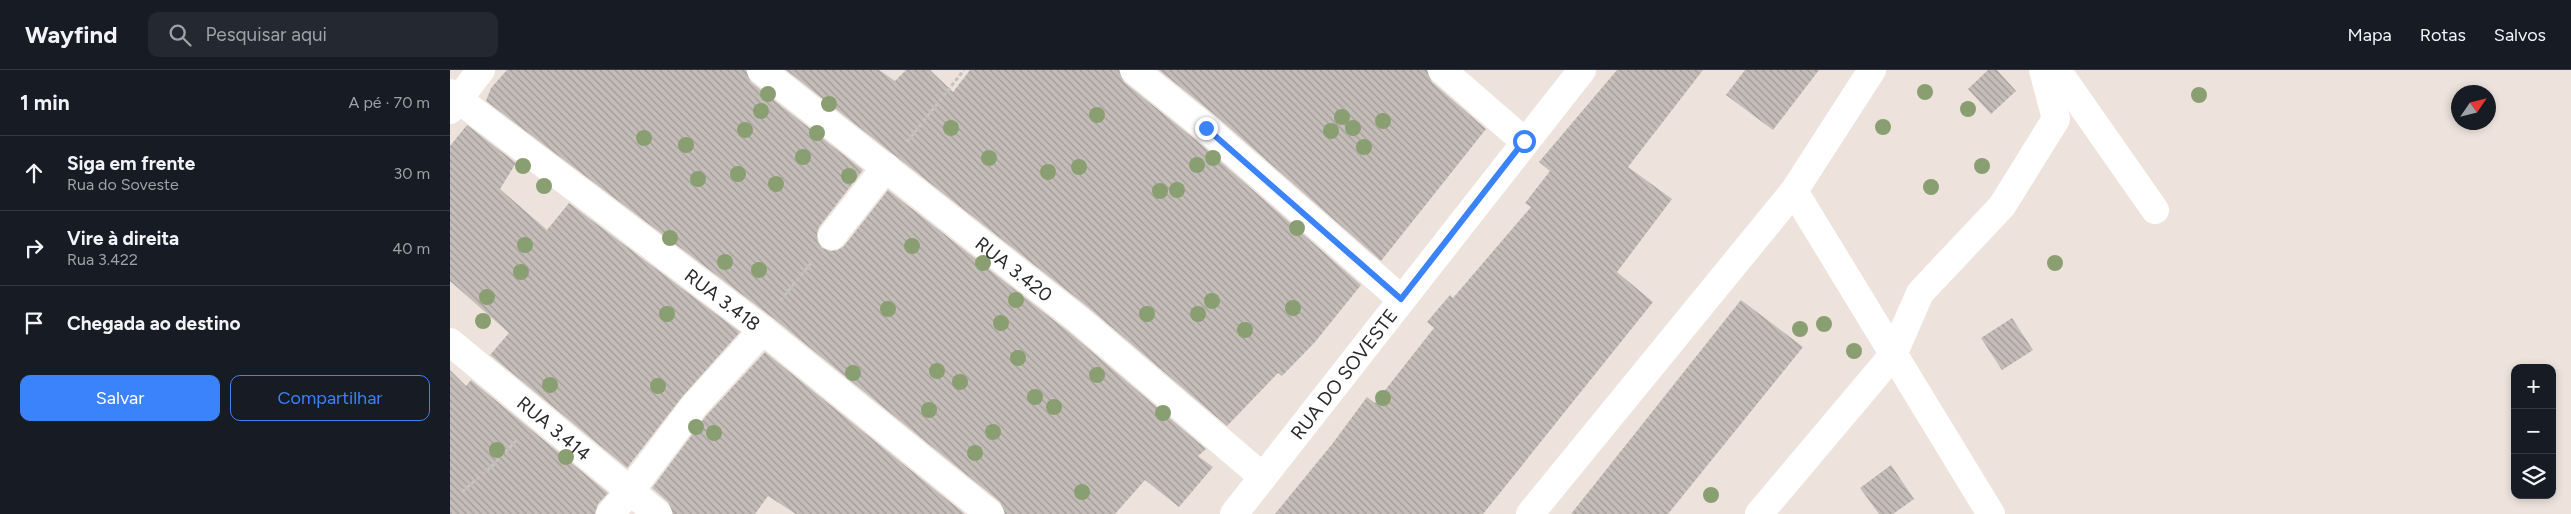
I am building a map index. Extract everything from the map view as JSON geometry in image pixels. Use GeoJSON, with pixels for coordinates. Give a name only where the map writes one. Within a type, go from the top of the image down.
{"type":"FeatureCollection","features":[{"type":"Feature","properties":{"kind":"street"},"geometry":{"type":"LineString","coordinates":[[453,101],[480,70]]}},
{"type":"Feature","properties":{"kind":"street","name":"RUA 3.420"},"geometry":{"type":"LineString","coordinates":[[761,70],[1079,320],[1263,477]]}},
{"type":"Feature","properties":{"kind":"street"},"geometry":{"type":"LineString","coordinates":[[1134,70],[1206,128],[1401,299]]}},
{"type":"Feature","properties":{"kind":"street"},"geometry":{"type":"LineString","coordinates":[[1442,70],[1524,141]]}},
{"type":"Feature","properties":{"kind":"street","name":"RUA DO SOVESTE"},"geometry":{"type":"LineString","coordinates":[[1234,514],[1524,141],[1582,70]]}},
{"type":"Feature","properties":{"kind":"street"},"geometry":{"type":"LineString","coordinates":[[1530,514],[1794,191],[1872,70]]}},
{"type":"Feature","properties":{"kind":"street"},"geometry":{"type":"LineString","coordinates":[[1759,514],[1894,355],[1920,293],[2002,206],[2056,119],[2043,70]]}},
{"type":"Feature","properties":{"kind":"street"},"geometry":{"type":"LineString","coordinates":[[2056,70],[2155,210]]}},
{"type":"Feature","properties":{"kind":"street","name":"RUA 3.418"},"geometry":{"type":"LineString","coordinates":[[453,101],[761,329],[990,514]]}},
{"type":"Feature","properties":{"kind":"street"},"geometry":{"type":"LineString","coordinates":[[832,236],[886,167]]}},
{"type":"Feature","properties":{"kind":"street"},"geometry":{"type":"LineString","coordinates":[[1794,191],[1991,514]]}},
{"type":"Feature","properties":{"kind":"street"},"geometry":{"type":"LineString","coordinates":[[610,514],[630,491],[694,406],[761,329]]}},
{"type":"Feature","properties":{"kind":"street","name":"RUA 3.414"},"geometry":{"type":"LineString","coordinates":[[450,342],[658,514]]}},
{"type":"Feature","properties":{"kind":"path"},"geometry":{"type":"LineString","coordinates":[[886,167],[964,70]]}},
{"type":"Feature","properties":{"kind":"path"},"geometry":{"type":"LineString","coordinates":[[761,329],[832,236]]}},
{"type":"Feature","properties":{"kind":"path"},"geometry":{"type":"LineString","coordinates":[[462,492],[543,418]]}},
{"type":"Feature","properties":{"kind":"building"},"geometry":{"type":"Polygon","coordinates":[[[507,70],[746,70],[751,82],[863,170],[819,227],[817,234],[818,242],[822,248],[830,251],[838,250],[844,246],[888,190],[1069,332],[1206,449],[1198,456],[1213,467],[1179,507],[1145,480],[1115,514],[1005,514],[1000,502],[773,318],[486,101],[491,88],[507,70]]]}},
{"type":"Feature","properties":{"kind":"building"},"geometry":{"type":"Polygon","coordinates":[[[786,70],[879,70],[895,81],[906,70],[930,70],[953,92],[970,70],[1119,70],[1124,82],[1196,140],[1361,285],[1315,342],[1282,376],[1278,373],[1227,426],[1089,308],[786,70]]]}},
{"type":"Feature","properties":{"kind":"building"},"geometry":{"type":"Polygon","coordinates":[[[1159,70],[1427,70],[1432,82],[1486,129],[1381,261],[1216,116],[1159,70]]]}},
{"type":"Feature","properties":{"kind":"building"},"geometry":{"type":"Polygon","coordinates":[[[1617,70],[1703,70],[1628,167],[1672,199],[1617,272],[1653,302],[1483,514],[1275,514],[1333,443],[1367,397],[1375,403],[1434,328],[1427,322],[1450,295],[1453,298],[1531,207],[1525,203],[1550,171],[1539,162],[1617,70]]]}},
{"type":"Feature","properties":{"kind":"building"},"geometry":{"type":"Polygon","coordinates":[[[1745,70],[1819,70],[1773,130],[1726,95],[1745,70]]]}},
{"type":"Feature","properties":{"kind":"building"},"geometry":{"type":"Polygon","coordinates":[[[1988,70],[1997,70],[2016,91],[1991,114],[1968,89],[1988,70]]]}},
{"type":"Feature","properties":{"kind":"building"},"geometry":{"type":"Polygon","coordinates":[[[467,125],[516,163],[500,189],[547,230],[569,203],[740,332],[682,397],[627,468],[490,355],[509,333],[450,281],[450,146],[467,125]]]}},
{"type":"Feature","properties":{"kind":"building"},"geometry":{"type":"Polygon","coordinates":[[[1741,300],[1803,347],[1668,514],[1571,514],[1741,300]]]}},
{"type":"Feature","properties":{"kind":"building"},"geometry":{"type":"Polygon","coordinates":[[[2012,318],[2033,350],[2002,370],[1981,338],[2012,318]]]}},
{"type":"Feature","properties":{"kind":"building"},"geometry":{"type":"Polygon","coordinates":[[[765,352],[965,514],[796,514],[768,496],[755,514],[673,514],[668,502],[652,488],[706,416],[765,352]]]}},
{"type":"Feature","properties":{"kind":"building"},"geometry":{"type":"Polygon","coordinates":[[[450,370],[466,386],[471,380],[608,493],[598,504],[595,514],[450,514],[450,370]]]}},
{"type":"Feature","properties":{"kind":"building"},"geometry":{"type":"Polygon","coordinates":[[[1891,465],[1914,499],[1893,514],[1879,514],[1860,488],[1891,465]]]}},
{"type":"Feature","properties":{"kind":"route"},"geometry":{"type":"LineString","coordinates":[[1206,128],[1401,299],[1524,141]]}}]}
